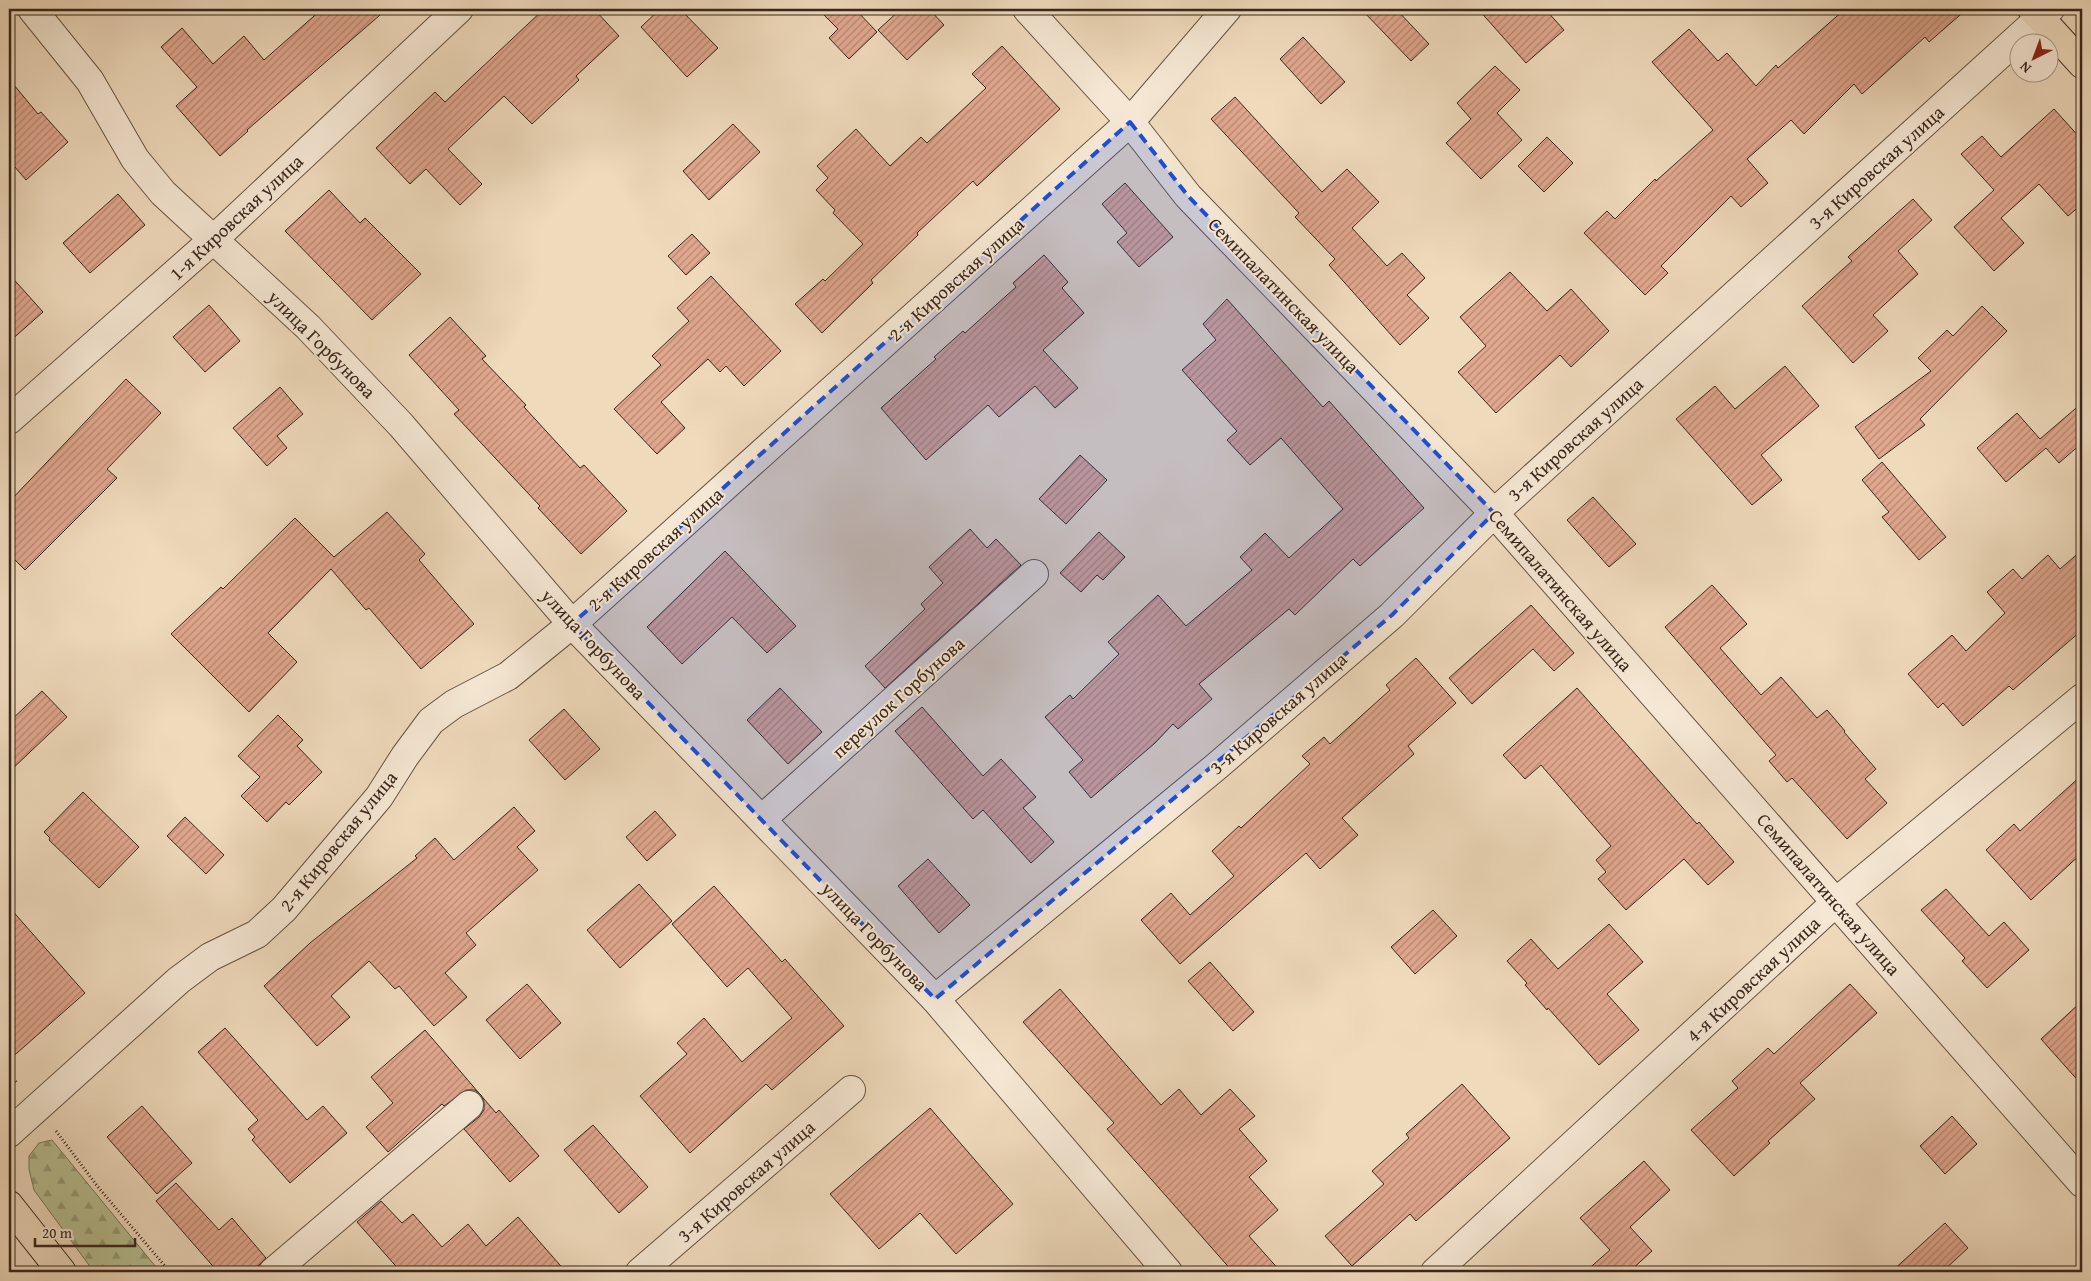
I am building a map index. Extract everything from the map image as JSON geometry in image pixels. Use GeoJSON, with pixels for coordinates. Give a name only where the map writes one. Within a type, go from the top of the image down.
{"type":"FeatureCollection","features":[{"type":"Feature","properties":{"kind":"main road"},"geometry":{"type":"LineString","coordinates":[[2041,12],[2082,64]]}},
{"type":"Feature","properties":{"kind":"main road"},"geometry":{"type":"LineString","coordinates":[[9,1206],[62,1272]]}},
{"type":"Feature","properties":{"kind":"street","name":"улица Горбунова"},"geometry":{"type":"LineString","coordinates":[[32,9],[90,81],[135,159],[163,192],[308,327],[402,425],[572,624],[936,999],[1168,1272]]}},
{"type":"Feature","properties":{"kind":"street","name":"1-я Кировская улица"},"geometry":{"type":"LineString","coordinates":[[9,420],[214,239],[459,9]]}},
{"type":"Feature","properties":{"kind":"street","name":"Семипалатинская улица"},"geometry":{"type":"LineString","coordinates":[[1027,9],[1130,122],[1188,196],[1494,513],[2082,1183]]}},
{"type":"Feature","properties":{"kind":"street","name":"2-я Кировская улица"},"geometry":{"type":"LineString","coordinates":[[9,1133],[179,980],[210,957],[257,934],[284,909],[379,797],[405,756],[431,721],[454,704],[508,676],[572,624],[1130,122],[1227,9]]}},
{"type":"Feature","properties":{"kind":"street","name":"3-я Кировская улица"},"geometry":{"type":"LineString","coordinates":[[936,999],[1217,766],[1385,621],[1494,513],[2041,12]]}},
{"type":"Feature","properties":{"kind":"street","name":"переулок Горбунова"},"geometry":{"type":"LineString","coordinates":[[762,819],[1034,574]]}},
{"type":"Feature","properties":{"kind":"street","name":"4-я Кировская улица"},"geometry":{"type":"LineString","coordinates":[[1435,1272],[1836,902],[2082,698]]}},
{"type":"Feature","properties":{"kind":"street","name":"3-я Кировская улица"},"geometry":{"type":"LineString","coordinates":[[640,1272],[851,1090]]}},
{"type":"Feature","properties":{"kind":"street"},"geometry":{"type":"LineString","coordinates":[[273,1272],[469,1105]]}},
{"type":"Feature","properties":{"kind":"path"},"geometry":{"type":"LineString","coordinates":[[9,1073],[38,1107],[98,1187],[170,1272]]}},
{"type":"Feature","properties":{"kind":"highlighted area"},"geometry":{"type":"Polygon","coordinates":[[[1130,122],[1188,196],[1494,513],[1392,615],[935,999],[572,624],[1130,122]]]}},
{"type":"Feature","properties":{"kind":"green space"},"geometry":{"type":"Polygon","coordinates":[[[52,1140],[160,1272],[94,1272],[34,1190],[29,1169],[29,1156],[39,1143],[52,1140]]]}},
{"type":"Feature","properties":{"kind":"building"},"geometry":{"type":"Polygon","coordinates":[[[322,9],[387,9],[247,130],[220,156],[176,106],[197,87],[161,47],[182,28],[213,64],[244,36],[264,60],[322,9]]]}},
{"type":"Feature","properties":{"kind":"building"},"geometry":{"type":"Polygon","coordinates":[[[544,9],[594,9],[619,36],[576,76],[579,80],[532,124],[504,96],[448,149],[482,184],[460,205],[426,169],[410,184],[376,148],[435,92],[445,102],[544,9]]]}},
{"type":"Feature","properties":{"kind":"building"},"geometry":{"type":"Polygon","coordinates":[[[660,9],[680,9],[718,48],[687,77],[641,27],[660,9]]]}},
{"type":"Feature","properties":{"kind":"building"},"geometry":{"type":"Polygon","coordinates":[[[818,9],[855,9],[877,32],[849,59],[829,38],[838,29],[818,9]]]}},
{"type":"Feature","properties":{"kind":"building"},"geometry":{"type":"Polygon","coordinates":[[[901,9],[929,9],[944,25],[907,60],[878,30],[901,9]]]}},
{"type":"Feature","properties":{"kind":"building"},"geometry":{"type":"Polygon","coordinates":[[[1361,9],[1396,9],[1429,44],[1411,61],[1361,9]]]}},
{"type":"Feature","properties":{"kind":"building"},"geometry":{"type":"Polygon","coordinates":[[[1478,9],[1545,9],[1564,30],[1526,63],[1478,9]]]}},
{"type":"Feature","properties":{"kind":"building"},"geometry":{"type":"Polygon","coordinates":[[[1845,9],[1967,9],[1929,42],[1925,37],[1862,94],[1854,84],[1804,134],[1791,120],[1747,159],[1768,183],[1741,207],[1731,196],[1661,266],[1668,273],[1645,295],[1584,233],[1607,211],[1615,219],[1655,179],[1656,181],[1713,130],[1652,62],[1689,29],[1718,61],[1727,53],[1756,86],[1776,65],[1778,68],[1845,9]]]}},
{"type":"Feature","properties":{"kind":"building"},"geometry":{"type":"Polygon","coordinates":[[[1303,37],[1345,82],[1321,104],[1280,59],[1303,37]]]}},
{"type":"Feature","properties":{"kind":"building"},"geometry":{"type":"Polygon","coordinates":[[[1002,46],[1060,109],[977,186],[973,181],[917,233],[918,235],[871,280],[873,283],[822,333],[795,304],[823,279],[825,281],[863,244],[833,213],[835,210],[816,190],[828,178],[817,166],[856,129],[890,166],[921,137],[927,143],[986,88],[972,74],[1002,46]]]}},
{"type":"Feature","properties":{"kind":"building"},"geometry":{"type":"Polygon","coordinates":[[[1495,66],[1520,90],[1497,113],[1522,140],[1481,179],[1446,143],[1471,119],[1457,103],[1495,66]]]}},
{"type":"Feature","properties":{"kind":"building"},"geometry":{"type":"Polygon","coordinates":[[[9,79],[38,114],[41,112],[68,142],[26,180],[9,160],[9,79]]]}},
{"type":"Feature","properties":{"kind":"building"},"geometry":{"type":"Polygon","coordinates":[[[1235,97],[1322,192],[1347,169],[1379,202],[1352,228],[1387,266],[1402,253],[1425,278],[1407,295],[1429,318],[1400,345],[1329,265],[1335,259],[1295,217],[1299,213],[1211,119],[1235,97]]]}},
{"type":"Feature","properties":{"kind":"building"},"geometry":{"type":"Polygon","coordinates":[[[2054,109],[2082,140],[2082,204],[2068,216],[2039,184],[2001,218],[2024,243],[1994,271],[1954,227],[1994,190],[1961,154],[1982,136],[2001,157],[2054,109]]]}},
{"type":"Feature","properties":{"kind":"building"},"geometry":{"type":"Polygon","coordinates":[[[733,124],[760,152],[709,200],[683,171],[733,124]]]}},
{"type":"Feature","properties":{"kind":"building"},"geometry":{"type":"Polygon","coordinates":[[[1547,137],[1573,163],[1544,192],[1518,166],[1547,137]]]}},
{"type":"Feature","properties":{"kind":"building"},"geometry":{"type":"Polygon","coordinates":[[[1125,183],[1173,237],[1139,267],[1117,242],[1127,233],[1102,204],[1125,183]]]}},
{"type":"Feature","properties":{"kind":"building"},"geometry":{"type":"Polygon","coordinates":[[[329,190],[360,223],[365,218],[421,274],[372,320],[285,231],[329,190]]]}},
{"type":"Feature","properties":{"kind":"building"},"geometry":{"type":"Polygon","coordinates":[[[118,194],[145,225],[90,273],[63,243],[118,194]]]}},
{"type":"Feature","properties":{"kind":"building"},"geometry":{"type":"Polygon","coordinates":[[[1913,199],[1932,220],[1898,251],[1918,274],[1873,315],[1888,331],[1853,363],[1802,306],[1852,261],[1848,257],[1913,199]]]}},
{"type":"Feature","properties":{"kind":"building"},"geometry":{"type":"Polygon","coordinates":[[[692,234],[710,253],[686,275],[668,256],[692,234]]]}},
{"type":"Feature","properties":{"kind":"building"},"geometry":{"type":"Polygon","coordinates":[[[1044,255],[1068,282],[1062,288],[1084,313],[1043,350],[1078,388],[1055,408],[1035,386],[999,417],[988,405],[926,460],[881,408],[936,359],[934,357],[963,331],[965,333],[1016,287],[1013,283],[1044,255]]]}},
{"type":"Feature","properties":{"kind":"building"},"geometry":{"type":"Polygon","coordinates":[[[1510,272],[1547,311],[1571,289],[1609,331],[1571,367],[1560,355],[1496,413],[1458,372],[1486,346],[1460,317],[1510,272]]]}},
{"type":"Feature","properties":{"kind":"building"},"geometry":{"type":"Polygon","coordinates":[[[9,274],[43,312],[9,342],[9,274]]]}},
{"type":"Feature","properties":{"kind":"building"},"geometry":{"type":"Polygon","coordinates":[[[711,276],[781,351],[744,386],[726,366],[720,372],[708,359],[661,402],[685,428],[657,454],[614,409],[661,365],[652,356],[689,321],[677,308],[711,276]]]}},
{"type":"Feature","properties":{"kind":"building"},"geometry":{"type":"Polygon","coordinates":[[[1227,299],[1323,407],[1329,401],[1424,508],[1360,566],[1353,559],[1295,615],[1289,609],[1199,684],[1212,699],[1178,729],[1173,724],[1155,743],[1091,798],[1069,772],[1083,760],[1045,717],[1070,695],[1073,699],[1119,654],[1108,642],[1158,595],[1186,626],[1252,570],[1240,557],[1265,533],[1289,558],[1343,509],[1281,438],[1250,465],[1227,440],[1237,431],[1182,370],[1216,340],[1203,324],[1227,299]]]}},
{"type":"Feature","properties":{"kind":"building"},"geometry":{"type":"Polygon","coordinates":[[[209,305],[240,341],[205,372],[173,337],[209,305]]]}},
{"type":"Feature","properties":{"kind":"building"},"geometry":{"type":"Polygon","coordinates":[[[1982,306],[2007,331],[1920,419],[1925,425],[1879,459],[1855,427],[1931,371],[1918,358],[1947,330],[1953,336],[1982,306]]]}},
{"type":"Feature","properties":{"kind":"building"},"geometry":{"type":"Polygon","coordinates":[[[450,317],[486,356],[482,359],[526,405],[524,407],[580,468],[584,465],[627,511],[581,554],[538,508],[540,506],[454,414],[459,410],[409,355],[450,317]]]}},
{"type":"Feature","properties":{"kind":"building"},"geometry":{"type":"Polygon","coordinates":[[[1785,366],[1819,406],[1761,455],[1782,480],[1752,505],[1676,419],[1715,386],[1735,409],[1785,366]]]}},
{"type":"Feature","properties":{"kind":"building"},"geometry":{"type":"Polygon","coordinates":[[[126,379],[161,413],[107,469],[117,478],[25,570],[9,554],[9,502],[126,379]]]}},
{"type":"Feature","properties":{"kind":"building"},"geometry":{"type":"Polygon","coordinates":[[[280,387],[303,414],[277,436],[287,448],[267,466],[233,428],[280,387]]]}},
{"type":"Feature","properties":{"kind":"building"},"geometry":{"type":"Polygon","coordinates":[[[2082,403],[2082,443],[2059,463],[2046,448],[2006,482],[1977,448],[2017,413],[2040,439],[2082,403]]]}},
{"type":"Feature","properties":{"kind":"building"},"geometry":{"type":"Polygon","coordinates":[[[1080,455],[1107,480],[1066,524],[1039,499],[1080,455]]]}},
{"type":"Feature","properties":{"kind":"building"},"geometry":{"type":"Polygon","coordinates":[[[1882,462],[1946,537],[1919,560],[1882,517],[1889,512],[1862,480],[1882,462]]]}},
{"type":"Feature","properties":{"kind":"building"},"geometry":{"type":"Polygon","coordinates":[[[1593,497],[1636,544],[1609,567],[1567,520],[1593,497]]]}},
{"type":"Feature","properties":{"kind":"building"},"geometry":{"type":"Polygon","coordinates":[[[387,512],[425,554],[419,560],[474,624],[421,669],[369,608],[366,610],[331,569],[268,633],[297,662],[249,712],[171,634],[221,587],[223,589],[295,518],[334,557],[387,512]]]}},
{"type":"Feature","properties":{"kind":"building"},"geometry":{"type":"Polygon","coordinates":[[[970,529],[987,548],[996,539],[1021,565],[885,688],[865,666],[925,609],[921,604],[943,583],[929,567],[970,529]]]}},
{"type":"Feature","properties":{"kind":"building"},"geometry":{"type":"Polygon","coordinates":[[[1099,532],[1125,557],[1103,580],[1097,575],[1081,592],[1060,573],[1099,532]]]}},
{"type":"Feature","properties":{"kind":"building"},"geometry":{"type":"Polygon","coordinates":[[[2082,550],[2082,630],[2013,690],[2009,686],[1963,726],[1943,703],[1938,708],[1908,674],[1952,635],[1966,651],[2005,613],[1987,592],[2013,569],[2022,579],[2048,555],[2060,569],[2082,550]]]}},
{"type":"Feature","properties":{"kind":"building"},"geometry":{"type":"Polygon","coordinates":[[[725,551],[796,626],[767,653],[732,617],[682,664],[647,627],[725,551]]]}},
{"type":"Feature","properties":{"kind":"building"},"geometry":{"type":"Polygon","coordinates":[[[1712,585],[1747,624],[1720,648],[1761,695],[1781,677],[1817,718],[1827,710],[1876,769],[1865,779],[1887,803],[1847,839],[1792,778],[1787,782],[1769,761],[1776,755],[1665,627],[1712,585]]]}},
{"type":"Feature","properties":{"kind":"building"},"geometry":{"type":"Polygon","coordinates":[[[1531,605],[1574,653],[1554,671],[1533,649],[1472,704],[1449,678],[1531,605]]]}},
{"type":"Feature","properties":{"kind":"building"},"geometry":{"type":"Polygon","coordinates":[[[1416,658],[1456,703],[1408,746],[1414,754],[1342,818],[1358,835],[1320,869],[1306,853],[1180,964],[1141,920],[1171,893],[1190,915],[1234,876],[1212,851],[1239,826],[1241,828],[1310,764],[1302,756],[1324,737],[1330,744],[1390,690],[1386,685],[1416,658]]]}},
{"type":"Feature","properties":{"kind":"building"},"geometry":{"type":"Polygon","coordinates":[[[780,688],[822,732],[788,764],[747,720],[780,688]]]}},
{"type":"Feature","properties":{"kind":"building"},"geometry":{"type":"Polygon","coordinates":[[[1577,688],[1697,824],[1699,822],[1734,862],[1708,885],[1684,859],[1626,910],[1598,879],[1606,872],[1596,860],[1611,846],[1541,765],[1525,779],[1503,755],[1577,688]]]}},
{"type":"Feature","properties":{"kind":"building"},"geometry":{"type":"Polygon","coordinates":[[[42,691],[67,717],[9,772],[9,722],[42,691]]]}},
{"type":"Feature","properties":{"kind":"building"},"geometry":{"type":"Polygon","coordinates":[[[922,707],[983,776],[1001,759],[1036,797],[1023,808],[1054,842],[1031,863],[983,810],[973,819],[895,731],[922,707]]]}},
{"type":"Feature","properties":{"kind":"building"},"geometry":{"type":"Polygon","coordinates":[[[564,709],[600,749],[565,780],[529,740],[564,709]]]}},
{"type":"Feature","properties":{"kind":"building"},"geometry":{"type":"Polygon","coordinates":[[[278,715],[303,740],[297,746],[322,772],[289,805],[286,802],[267,822],[241,796],[260,777],[238,756],[278,715]]]}},
{"type":"Feature","properties":{"kind":"building"},"geometry":{"type":"Polygon","coordinates":[[[2082,775],[2082,853],[2031,900],[1986,850],[2014,824],[2020,831],[2082,775]]]}},
{"type":"Feature","properties":{"kind":"building"},"geometry":{"type":"Polygon","coordinates":[[[83,792],[139,847],[99,888],[49,840],[50,838],[44,832],[83,792]]]}},
{"type":"Feature","properties":{"kind":"building"},"geometry":{"type":"Polygon","coordinates":[[[514,807],[535,831],[517,847],[538,870],[466,933],[476,945],[445,973],[467,997],[434,1026],[399,986],[395,989],[369,961],[331,996],[350,1017],[317,1046],[264,986],[310,943],[417,858],[415,856],[435,838],[454,860],[514,807]]]}},
{"type":"Feature","properties":{"kind":"building"},"geometry":{"type":"Polygon","coordinates":[[[655,811],[676,835],[647,861],[626,837],[655,811]]]}},
{"type":"Feature","properties":{"kind":"building"},"geometry":{"type":"Polygon","coordinates":[[[185,817],[224,855],[206,874],[167,836],[185,817]]]}},
{"type":"Feature","properties":{"kind":"building"},"geometry":{"type":"Polygon","coordinates":[[[928,859],[970,905],[939,933],[898,886],[928,859]]]}},
{"type":"Feature","properties":{"kind":"building"},"geometry":{"type":"Polygon","coordinates":[[[639,884],[672,921],[620,968],[587,930],[639,884]]]}},
{"type":"Feature","properties":{"kind":"building"},"geometry":{"type":"Polygon","coordinates":[[[714,886],[782,962],[785,959],[844,1026],[772,1090],[766,1084],[690,1153],[640,1096],[687,1054],[677,1043],[704,1018],[742,1062],[792,1018],[748,968],[727,987],[672,924],[714,886]]]}},
{"type":"Feature","properties":{"kind":"building"},"geometry":{"type":"Polygon","coordinates":[[[1946,889],[1989,936],[2004,922],[2029,950],[1987,988],[1962,961],[1965,958],[1921,910],[1946,889]]]}},
{"type":"Feature","properties":{"kind":"building"},"geometry":{"type":"Polygon","coordinates":[[[9,907],[85,993],[9,1060],[9,907]]]}},
{"type":"Feature","properties":{"kind":"building"},"geometry":{"type":"Polygon","coordinates":[[[1433,910],[1457,936],[1415,974],[1391,947],[1433,910]]]}},
{"type":"Feature","properties":{"kind":"building"},"geometry":{"type":"Polygon","coordinates":[[[1609,924],[1643,962],[1607,994],[1639,1030],[1599,1065],[1548,1008],[1547,1010],[1525,985],[1527,983],[1507,961],[1531,939],[1558,969],[1609,924]]]}},
{"type":"Feature","properties":{"kind":"building"},"geometry":{"type":"Polygon","coordinates":[[[1210,962],[1254,1012],[1233,1031],[1188,981],[1210,962]]]}},
{"type":"Feature","properties":{"kind":"building"},"geometry":{"type":"Polygon","coordinates":[[[527,984],[561,1023],[520,1059],[486,1020],[527,984]]]}},
{"type":"Feature","properties":{"kind":"building"},"geometry":{"type":"Polygon","coordinates":[[[1850,984],[1877,1013],[1800,1083],[1815,1099],[1768,1141],[1770,1143],[1734,1176],[1691,1130],[1738,1088],[1732,1081],[1768,1048],[1774,1054],[1850,984]]]}},
{"type":"Feature","properties":{"kind":"building"},"geometry":{"type":"Polygon","coordinates":[[[1060,989],[1161,1105],[1179,1089],[1201,1115],[1230,1089],[1255,1116],[1239,1129],[1267,1161],[1249,1177],[1278,1210],[1249,1236],[1281,1272],[1233,1272],[1107,1129],[1114,1123],[1023,1022],[1060,989]]]}},
{"type":"Feature","properties":{"kind":"building"},"geometry":{"type":"Polygon","coordinates":[[[2082,1001],[2082,1085],[2041,1039],[2082,1001]]]}},
{"type":"Feature","properties":{"kind":"building"},"geometry":{"type":"Polygon","coordinates":[[[225,1028],[307,1120],[323,1106],[347,1133],[290,1183],[252,1140],[255,1137],[248,1129],[258,1120],[198,1052],[225,1028]]]}},
{"type":"Feature","properties":{"kind":"building"},"geometry":{"type":"Polygon","coordinates":[[[425,1030],[480,1094],[475,1090],[466,1090],[444,1106],[442,1104],[388,1152],[366,1127],[393,1103],[371,1077],[425,1030]]]}},
{"type":"Feature","properties":{"kind":"building"},"geometry":{"type":"Polygon","coordinates":[[[1462,1084],[1510,1138],[1416,1221],[1410,1214],[1352,1266],[1325,1236],[1384,1184],[1372,1171],[1409,1138],[1406,1134],[1462,1084]]]}},
{"type":"Feature","properties":{"kind":"building"},"geometry":{"type":"Polygon","coordinates":[[[481,1096],[496,1113],[499,1110],[539,1156],[510,1182],[464,1129],[479,1117],[484,1110],[484,1102],[481,1096]]]}},
{"type":"Feature","properties":{"kind":"building"},"geometry":{"type":"Polygon","coordinates":[[[142,1106],[192,1163],[157,1194],[107,1137],[142,1106]]]}},
{"type":"Feature","properties":{"kind":"building"},"geometry":{"type":"Polygon","coordinates":[[[930,1108],[1013,1204],[956,1254],[920,1213],[879,1249],[830,1194],[930,1108]]]}},
{"type":"Feature","properties":{"kind":"building"},"geometry":{"type":"Polygon","coordinates":[[[1952,1116],[1977,1144],[1945,1174],[1920,1146],[1952,1116]]]}},
{"type":"Feature","properties":{"kind":"building"},"geometry":{"type":"Polygon","coordinates":[[[593,1125],[648,1187],[619,1213],[564,1150],[593,1125]]]}},
{"type":"Feature","properties":{"kind":"building"},"geometry":{"type":"Polygon","coordinates":[[[1644,1161],[1670,1190],[1630,1227],[1652,1251],[1629,1272],[1585,1272],[1610,1250],[1580,1218],[1644,1161]]]}},
{"type":"Feature","properties":{"kind":"building"},"geometry":{"type":"Polygon","coordinates":[[[176,1183],[219,1230],[232,1218],[266,1258],[258,1266],[258,1272],[218,1272],[156,1201],[176,1183]]]}},
{"type":"Feature","properties":{"kind":"building"},"geometry":{"type":"Polygon","coordinates":[[[381,1201],[402,1223],[413,1214],[442,1247],[468,1224],[486,1246],[518,1217],[566,1272],[401,1272],[357,1222],[381,1201]]]}},
{"type":"Feature","properties":{"kind":"building"},"geometry":{"type":"Polygon","coordinates":[[[1945,1223],[1968,1248],[1942,1272],[1891,1272],[1945,1223]]]}}]}
